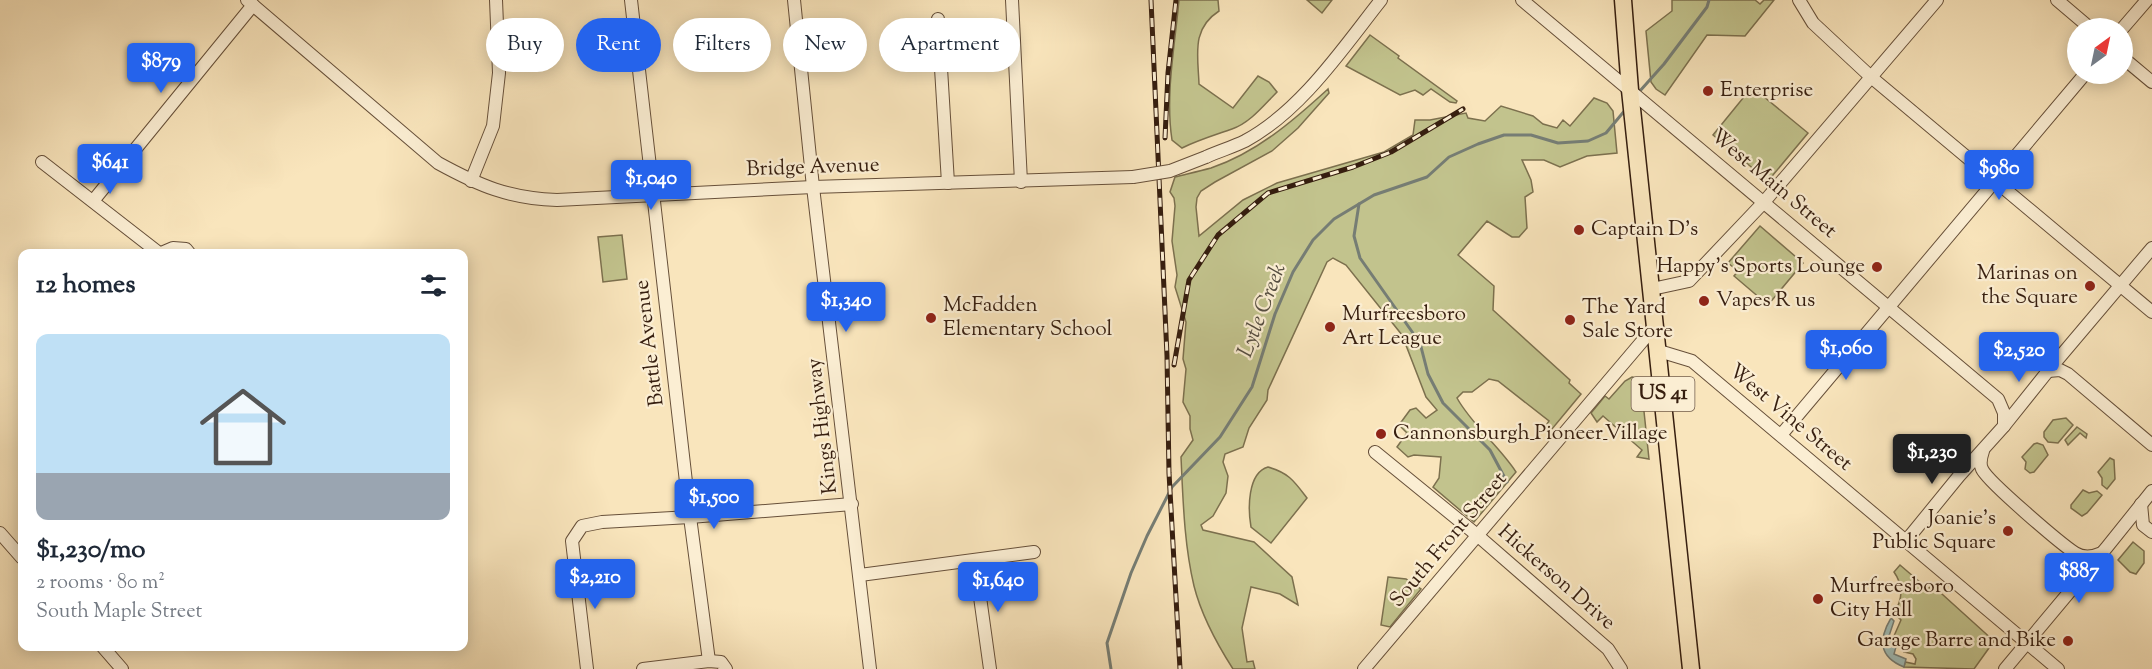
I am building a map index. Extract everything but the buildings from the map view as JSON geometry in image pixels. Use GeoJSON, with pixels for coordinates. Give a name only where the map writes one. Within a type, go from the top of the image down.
{"type":"FeatureCollection","features":[{"type":"Feature","properties":{"kind":"main road","name":"US 41"},"geometry":{"type":"LineString","coordinates":[[1623,0],[1625,79],[1633,120],[1659,351],[1691,669]]}},
{"type":"Feature","properties":{"kind":"street"},"geometry":{"type":"LineString","coordinates":[[471,181],[493,126],[499,73],[496,0]]}},
{"type":"Feature","properties":{"kind":"street","name":"Battle Avenue"},"geometry":{"type":"LineString","coordinates":[[631,0],[690,517],[710,661]]}},
{"type":"Feature","properties":{"kind":"street","name":"Kings Highway"},"geometry":{"type":"LineString","coordinates":[[794,0],[813,187],[870,669]]}},
{"type":"Feature","properties":{"kind":"street"},"geometry":{"type":"LineString","coordinates":[[1012,0],[1021,182]]}},
{"type":"Feature","properties":{"kind":"street","name":"Bridge Avenue"},"geometry":{"type":"LineString","coordinates":[[250,2],[438,163],[497,192],[530,199],[557,200],[813,187],[1133,177],[1170,171],[1246,140],[1284,113],[1314,84],[1381,0]]}},
{"type":"Feature","properties":{"kind":"street","name":"West Main Street"},"geometry":{"type":"LineString","coordinates":[[1522,0],[1625,79],[1647,104],[1998,399]]}},
{"type":"Feature","properties":{"kind":"street"},"geometry":{"type":"LineString","coordinates":[[1799,0],[1813,23],[1871,77],[2152,312]]}},
{"type":"Feature","properties":{"kind":"street"},"geometry":{"type":"LineString","coordinates":[[1652,289],[1689,281],[1764,202],[1937,0]]}},
{"type":"Feature","properties":{"kind":"street"},"geometry":{"type":"LineString","coordinates":[[2057,0],[2078,18]]}},
{"type":"Feature","properties":{"kind":"street"},"geometry":{"type":"LineString","coordinates":[[2131,18],[2147,0]]}},
{"type":"Feature","properties":{"kind":"street"},"geometry":{"type":"LineString","coordinates":[[93,201],[250,2]]}},
{"type":"Feature","properties":{"kind":"street"},"geometry":{"type":"LineString","coordinates":[[2133,66],[2152,82]]}},
{"type":"Feature","properties":{"kind":"street"},"geometry":{"type":"LineString","coordinates":[[941,72],[948,183]]}},
{"type":"Feature","properties":{"kind":"street"},"geometry":{"type":"LineString","coordinates":[[1781,435],[2077,84]]}},
{"type":"Feature","properties":{"kind":"street"},"geometry":{"type":"LineString","coordinates":[[42,162],[154,249]]}},
{"type":"Feature","properties":{"kind":"street"},"geometry":{"type":"LineString","coordinates":[[1906,541],[2152,248]]}},
{"type":"Feature","properties":{"kind":"street"},"geometry":{"type":"LineString","coordinates":[[170,249],[186,249]]}},
{"type":"Feature","properties":{"kind":"street","name":"South Front Street"},"geometry":{"type":"LineString","coordinates":[[1364,669],[1656,325]]}},
{"type":"Feature","properties":{"kind":"street","name":"West Vine Street"},"geometry":{"type":"LineString","coordinates":[[1659,351],[1692,361],[2058,669]]}},
{"type":"Feature","properties":{"kind":"street"},"geometry":{"type":"LineString","coordinates":[[2048,371],[2060,370],[2068,374],[2152,445]]}},
{"type":"Feature","properties":{"kind":"street"},"geometry":{"type":"LineString","coordinates":[[1998,399],[2025,400]]}},
{"type":"Feature","properties":{"kind":"street"},"geometry":{"type":"LineString","coordinates":[[1998,399],[2004,413],[2004,426]]}},
{"type":"Feature","properties":{"kind":"street"},"geometry":{"type":"LineString","coordinates":[[1983,451],[1980,462],[1991,482],[2075,553],[2089,557],[2100,554],[2107,548]]}},
{"type":"Feature","properties":{"kind":"street","name":"Hickerson Drive"},"geometry":{"type":"LineString","coordinates":[[1375,452],[1477,535],[1608,649],[1621,669]]}},
{"type":"Feature","properties":{"kind":"street"},"geometry":{"type":"LineString","coordinates":[[2005,669],[2152,491]]}},
{"type":"Feature","properties":{"kind":"street"},"geometry":{"type":"LineString","coordinates":[[587,669],[572,541],[582,526],[602,522],[852,504]]}},
{"type":"Feature","properties":{"kind":"street"},"geometry":{"type":"LineString","coordinates":[[2123,528],[2148,528],[2141,504]]}},
{"type":"Feature","properties":{"kind":"street"},"geometry":{"type":"LineString","coordinates":[[0,533],[18,553]]}},
{"type":"Feature","properties":{"kind":"street"},"geometry":{"type":"LineString","coordinates":[[860,575],[1034,552]]}},
{"type":"Feature","properties":{"kind":"street"},"geometry":{"type":"LineString","coordinates":[[975,561],[990,669]]}},
{"type":"Feature","properties":{"kind":"street"},"geometry":{"type":"LineString","coordinates":[[106,651],[122,669]]}},
{"type":"Feature","properties":{"kind":"street"},"geometry":{"type":"LineString","coordinates":[[643,669],[710,661],[721,662],[726,669]]}},
{"type":"Feature","properties":{"kind":"green space"},"geometry":{"type":"Polygon","coordinates":[[[1179,0],[1218,0],[1219,11],[1210,18],[1200,34],[1198,43],[1199,84],[1233,108],[1258,76],[1269,82],[1277,92],[1245,123],[1182,148],[1172,140],[1170,123],[1171,70],[1179,0]]]}},
{"type":"Feature","properties":{"kind":"green space"},"geometry":{"type":"Polygon","coordinates":[[[1307,0],[1332,0],[1322,13],[1307,0]]]}},
{"type":"Feature","properties":{"kind":"green space"},"geometry":{"type":"Polygon","coordinates":[[[1672,0],[1755,0],[1760,4],[1764,0],[1774,0],[1745,36],[1707,35],[1665,95],[1651,82],[1646,31],[1672,11],[1672,0]]]}},
{"type":"Feature","properties":{"kind":"green space"},"geometry":{"type":"Polygon","coordinates":[[[1370,35],[1457,101],[1456,103],[1450,102],[1431,89],[1423,95],[1415,90],[1400,95],[1346,66],[1370,35]]]}},
{"type":"Feature","properties":{"kind":"green space"},"geometry":{"type":"Polygon","coordinates":[[[1752,87],[1808,133],[1768,181],[1713,135],[1752,87]]]}},
{"type":"Feature","properties":{"kind":"green space"},"geometry":{"type":"Polygon","coordinates":[[[1328,89],[1329,93],[1298,128],[1272,151],[1201,191],[1196,207],[1199,236],[1243,200],[1277,183],[1384,152],[1413,135],[1415,120],[1430,120],[1466,113],[1468,118],[1485,121],[1501,106],[1533,116],[1543,124],[1557,128],[1563,120],[1570,126],[1594,98],[1607,103],[1613,111],[1617,153],[1587,156],[1560,167],[1544,160],[1522,160],[1531,180],[1533,192],[1525,197],[1527,228],[1519,237],[1512,237],[1487,221],[1458,255],[1494,286],[1493,310],[1570,380],[1569,383],[1581,394],[1552,429],[1545,427],[1549,421],[1498,381],[1489,379],[1472,392],[1463,392],[1457,398],[1516,472],[1474,522],[1433,487],[1439,478],[1441,457],[1414,455],[1408,457],[1397,447],[1407,433],[1399,425],[1410,410],[1416,408],[1426,418],[1437,410],[1426,397],[1402,335],[1346,265],[1333,258],[1327,262],[1268,390],[1267,400],[1249,428],[1243,447],[1225,454],[1223,462],[1228,476],[1226,493],[1213,516],[1201,525],[1203,530],[1254,542],[1292,577],[1298,605],[1280,594],[1251,587],[1242,628],[1247,662],[1253,661],[1255,669],[1233,669],[1205,618],[1194,586],[1188,554],[1181,457],[1193,440],[1190,416],[1183,402],[1186,322],[1175,287],[1177,275],[1172,241],[1175,206],[1170,192],[1175,177],[1228,162],[1259,145],[1328,89]]]}},
{"type":"Feature","properties":{"kind":"green space"},"geometry":{"type":"Polygon","coordinates":[[[1760,226],[1803,263],[1768,305],[1734,276],[1738,271],[1728,263],[1760,226]]]}},
{"type":"Feature","properties":{"kind":"green space"},"geometry":{"type":"Polygon","coordinates":[[[622,235],[627,279],[603,282],[598,237],[622,235]]]}},
{"type":"Feature","properties":{"kind":"green space"},"geometry":{"type":"Polygon","coordinates":[[[1632,377],[1637,378],[1641,383],[1649,459],[1637,457],[1642,450],[1603,416],[1597,422],[1591,413],[1605,396],[1609,399],[1625,381],[1632,377]]]}},
{"type":"Feature","properties":{"kind":"green space"},"geometry":{"type":"Polygon","coordinates":[[[2066,418],[2073,425],[2058,443],[2048,442],[2044,437],[2044,432],[2053,420],[2066,418]]]}},
{"type":"Feature","properties":{"kind":"green space"},"geometry":{"type":"Polygon","coordinates":[[[2077,427],[2087,434],[2086,438],[2080,433],[2068,445],[2065,440],[2077,427]]]}},
{"type":"Feature","properties":{"kind":"green space"},"geometry":{"type":"Polygon","coordinates":[[[2037,443],[2043,445],[2048,455],[2034,472],[2030,473],[2025,469],[2026,462],[2022,457],[2037,443]]]}},
{"type":"Feature","properties":{"kind":"green space"},"geometry":{"type":"Polygon","coordinates":[[[2110,458],[2114,460],[2115,479],[2107,489],[2102,485],[2102,478],[2098,472],[2110,458]]]}},
{"type":"Feature","properties":{"kind":"green space"},"geometry":{"type":"Polygon","coordinates":[[[1268,467],[1290,478],[1307,498],[1271,543],[1251,527],[1249,511],[1250,493],[1256,477],[1268,467]]]}},
{"type":"Feature","properties":{"kind":"green space"},"geometry":{"type":"Polygon","coordinates":[[[2083,490],[2089,493],[2097,491],[2102,495],[2082,516],[2071,508],[2071,505],[2083,490]]]}},
{"type":"Feature","properties":{"kind":"green space"},"geometry":{"type":"Polygon","coordinates":[[[2133,542],[2144,551],[2144,563],[2136,574],[2130,572],[2118,560],[2133,542]]]}},
{"type":"Feature","properties":{"kind":"green space"},"geometry":{"type":"Polygon","coordinates":[[[1900,565],[1928,589],[1932,585],[1994,641],[1974,669],[1904,667],[1905,662],[1915,664],[1916,659],[1913,654],[1904,652],[1905,647],[1901,646],[1903,639],[1894,636],[1901,620],[1894,613],[1899,603],[1901,587],[1894,572],[1900,565]]]}},
{"type":"Feature","properties":{"kind":"green space"},"geometry":{"type":"Polygon","coordinates":[[[1388,577],[1406,579],[1421,589],[1390,627],[1381,625],[1388,577]]]}},
{"type":"Feature","properties":{"kind":"water"},"geometry":{"type":"Polygon","coordinates":[[[1891,618],[1894,621],[1888,639],[1897,643],[1894,654],[1906,659],[1904,667],[1890,658],[1883,647],[1884,634],[1891,618]]]}},
{"type":"Feature","properties":{"kind":"waterway","name":"Lytle Creek"},"geometry":{"type":"LineString","coordinates":[[1639,92],[1664,64],[1707,7],[1709,0]]}},
{"type":"Feature","properties":{"kind":"waterway","name":"Lytle Creek"},"geometry":{"type":"LineString","coordinates":[[1111,669],[1107,643],[1131,573],[1147,536],[1172,487],[1220,437],[1252,387],[1275,314],[1293,272],[1313,240],[1334,219],[1374,195],[1427,177],[1449,157],[1478,144],[1504,135],[1531,135],[1558,143],[1588,141],[1606,133],[1626,109]]}},
{"type":"Feature","properties":{"kind":"waterway"},"geometry":{"type":"LineString","coordinates":[[1359,204],[1354,236],[1360,258],[1420,343],[1428,374],[1443,403],[1490,450],[1507,482]]}},
{"type":"Feature","properties":{"kind":"railway"},"geometry":{"type":"LineString","coordinates":[[1151,0],[1167,356],[1169,473],[1180,669]]}},
{"type":"Feature","properties":{"kind":"railway"},"geometry":{"type":"LineString","coordinates":[[1165,138],[1168,73],[1176,0]]}},
{"type":"Feature","properties":{"kind":"railway"},"geometry":{"type":"LineString","coordinates":[[1174,365],[1189,280],[1218,235],[1268,193],[1353,167],[1391,152],[1463,109]]}},
{"type":"Feature","properties":{"kind":"place","name":"Enterprise"},"geometry":{"type":"Point","coordinates":[1708,91]}},
{"type":"Feature","properties":{"kind":"place","name":"Captain D's"},"geometry":{"type":"Point","coordinates":[1579,230]}},
{"type":"Feature","properties":{"kind":"place","name":"Happy's Sports Lounge"},"geometry":{"type":"Point","coordinates":[1877,267]}},
{"type":"Feature","properties":{"kind":"place","name":"Marinas on the Square"},"geometry":{"type":"Point","coordinates":[2090,286]}},
{"type":"Feature","properties":{"kind":"place","name":"Vapes R us"},"geometry":{"type":"Point","coordinates":[1704,301]}},
{"type":"Feature","properties":{"kind":"place","name":"McFadden Elementary School"},"geometry":{"type":"Point","coordinates":[931,318]}},
{"type":"Feature","properties":{"kind":"place","name":"The Yard Sale Store"},"geometry":{"type":"Point","coordinates":[1570,320]}},
{"type":"Feature","properties":{"kind":"place","name":"Murfreesboro Art League"},"geometry":{"type":"Point","coordinates":[1330,327]}},
{"type":"Feature","properties":{"kind":"place","name":"Cannonsburgh_Pioneer_Village"},"geometry":{"type":"Point","coordinates":[1381,434]}},
{"type":"Feature","properties":{"kind":"place","name":"Joanie's Public Square"},"geometry":{"type":"Point","coordinates":[2008,531]}},
{"type":"Feature","properties":{"kind":"place","name":"Murfreesboro City Hall"},"geometry":{"type":"Point","coordinates":[1818,599]}},
{"type":"Feature","properties":{"kind":"place","name":"Garage Barre and Bike"},"geometry":{"type":"Point","coordinates":[2068,641]}}]}
